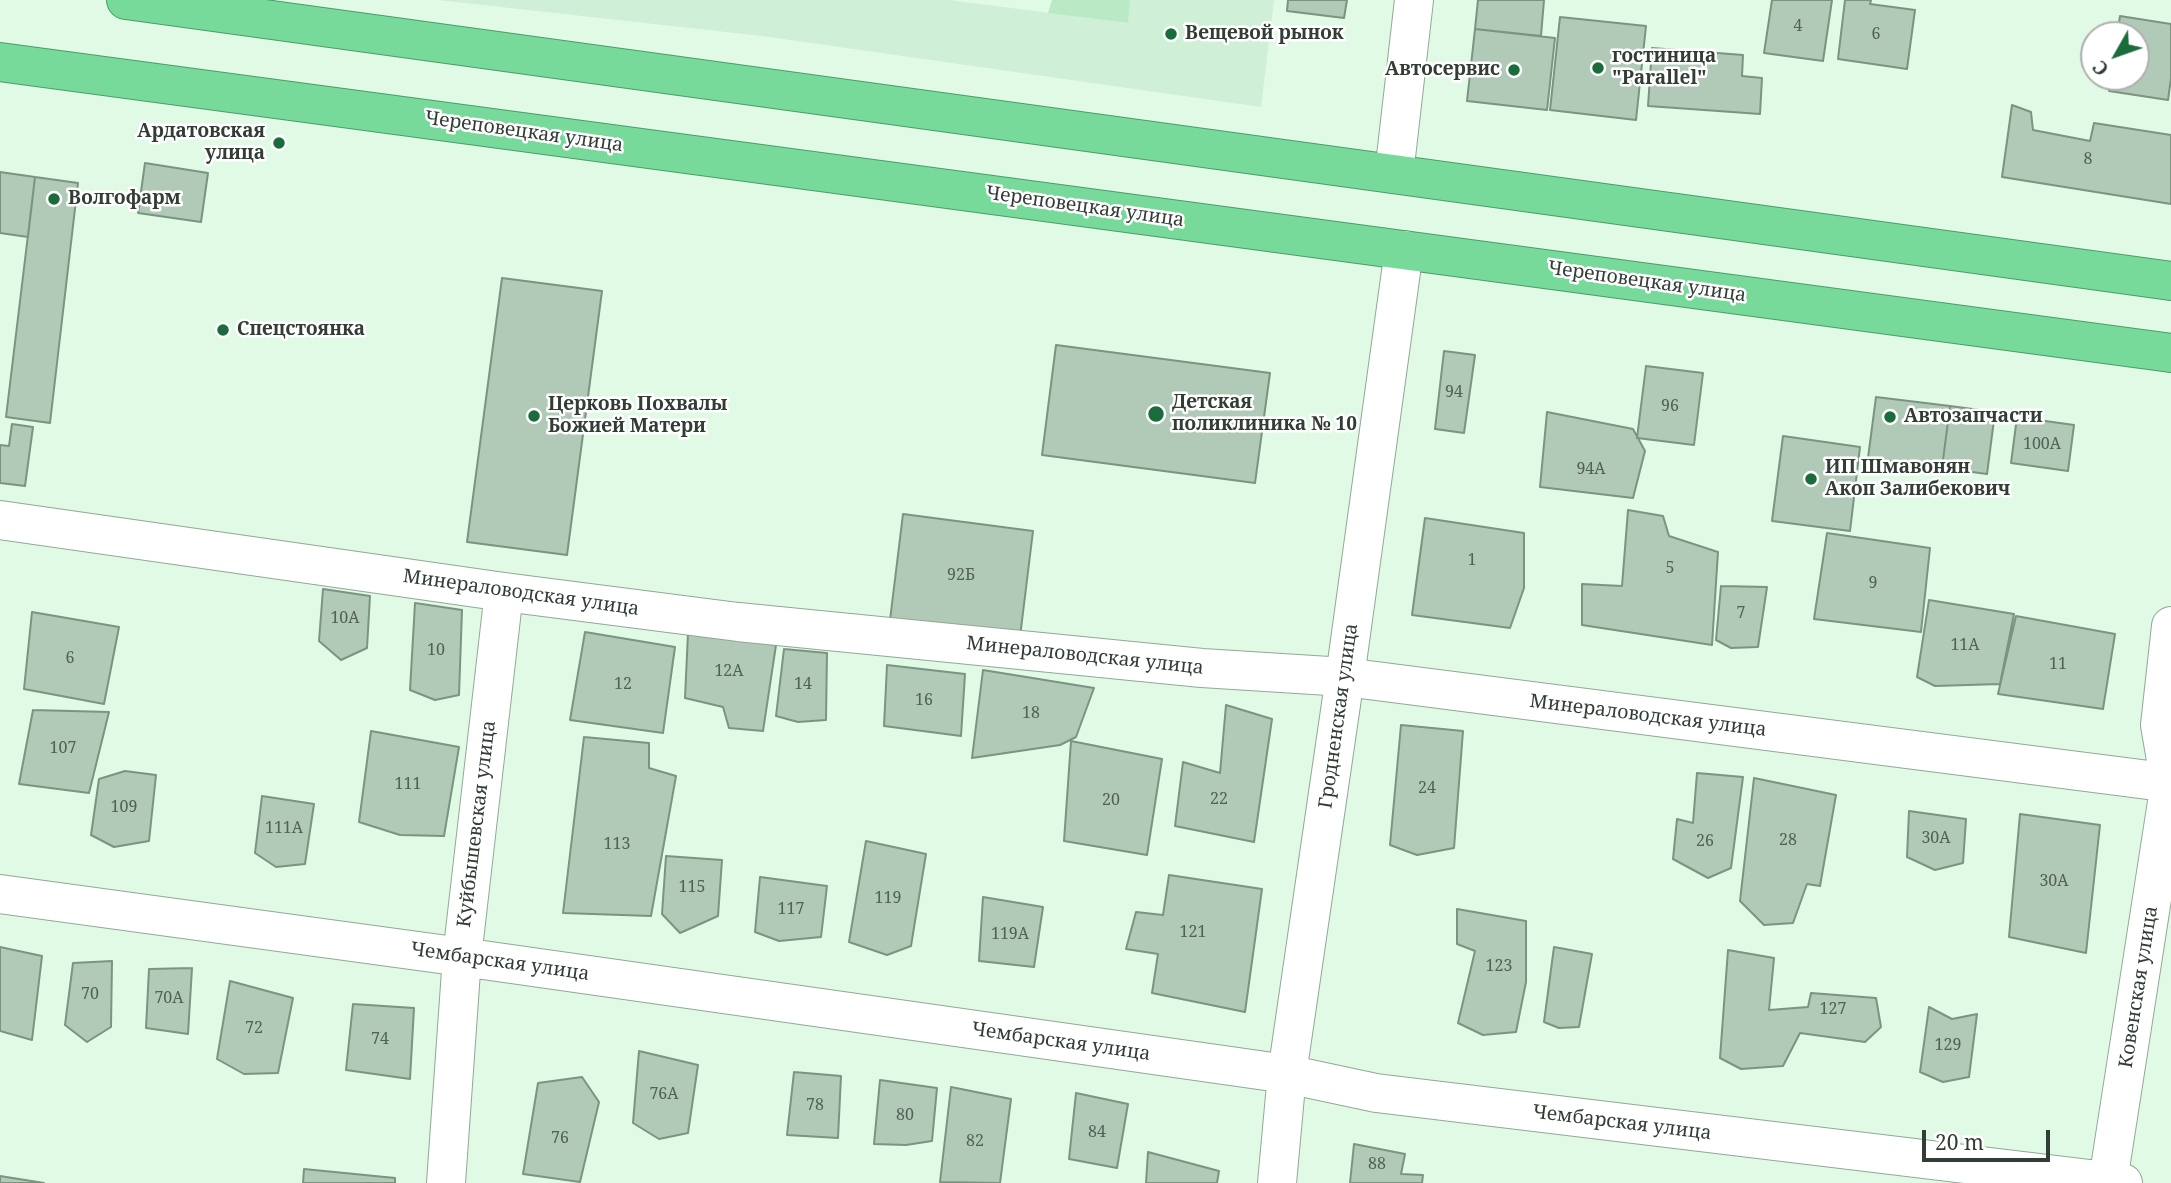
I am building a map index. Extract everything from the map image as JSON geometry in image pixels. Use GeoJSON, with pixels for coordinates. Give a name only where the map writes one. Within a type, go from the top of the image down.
{"type":"FeatureCollection","features":[{"type":"Feature","properties":{"kind":"highway"},"geometry":{"type":"LineString","coordinates":[[126,0],[2171,281]]}},
{"type":"Feature","properties":{"kind":"highway","name":"Череповецкая улица"},"geometry":{"type":"LineString","coordinates":[[0,62],[2171,352]]}},
{"type":"Feature","properties":{"kind":"street"},"geometry":{"type":"LineString","coordinates":[[1394,174],[1414,0]]}},
{"type":"Feature","properties":{"kind":"street","name":"Гродненская улица"},"geometry":{"type":"LineString","coordinates":[[1277,1183],[1287,1074],[1404,250]]}},
{"type":"Feature","properties":{"kind":"street","name":"Минераловодская улица"},"geometry":{"type":"LineString","coordinates":[[0,520],[504,592],[765,624],[1202,668],[1345,677],[2171,783]]}},
{"type":"Feature","properties":{"kind":"street","name":"Куйбышевская улица"},"geometry":{"type":"LineString","coordinates":[[446,1183],[461,957],[504,592]]}},
{"type":"Feature","properties":{"kind":"street","name":"Ковенская улица"},"geometry":{"type":"LineString","coordinates":[[2115,1182],[2171,783],[2160,726],[2171,626]]}},
{"type":"Feature","properties":{"kind":"street","name":"Чембарская улица"},"geometry":{"type":"LineString","coordinates":[[0,894],[1287,1074],[1377,1093],[2115,1182]]}},
{"type":"Feature","properties":{"kind":"shaded area"},"geometry":{"type":"Polygon","coordinates":[[[438,0],[949,0],[1127,23],[1130,0],[1274,0],[1261,107],[762,36],[438,0]]]}},
{"type":"Feature","properties":{"kind":"shaded area"},"geometry":{"type":"Polygon","coordinates":[[[1052,0],[1130,0],[1128,23],[1048,13],[1052,0]]]}},
{"type":"Feature","properties":{"kind":"building"},"geometry":{"type":"Polygon","coordinates":[[[1288,0],[1347,0],[1344,18],[1287,11],[1288,0]]]}},
{"type":"Feature","properties":{"kind":"building"},"geometry":{"type":"Polygon","coordinates":[[[1478,0],[1544,0],[1541,36],[1475,29],[1478,0]]]}},
{"type":"Feature","properties":{"kind":"building"},"geometry":{"type":"Polygon","coordinates":[[[1772,0],[1832,0],[1823,61],[1764,53],[1772,0]]]}},
{"type":"Feature","properties":{"kind":"building"},"geometry":{"type":"Polygon","coordinates":[[[1845,0],[1871,0],[1870,4],[1915,10],[1907,69],[1838,59],[1845,0]]]}},
{"type":"Feature","properties":{"kind":"building"},"geometry":{"type":"Polygon","coordinates":[[[2120,16],[2171,24],[2171,78],[2168,100],[2109,91],[2150,91],[2150,21],[2119,21],[2120,16]]]}},
{"type":"Feature","properties":{"kind":"building","name":"гостиница \"Parallel\""},"geometry":{"type":"Polygon","coordinates":[[[1560,17],[1646,26],[1636,120],[1550,110],[1560,17]]]}},
{"type":"Feature","properties":{"kind":"building"},"geometry":{"type":"Polygon","coordinates":[[[1475,29],[1555,38],[1547,110],[1467,101],[1475,29]]]}},
{"type":"Feature","properties":{"kind":"building"},"geometry":{"type":"Polygon","coordinates":[[[1652,48],[1743,55],[1742,76],[1762,78],[1760,114],[1648,106],[1652,48]]]}},
{"type":"Feature","properties":{"kind":"building"},"geometry":{"type":"Polygon","coordinates":[[[2012,105],[2031,112],[2033,130],[2090,141],[2094,123],[2171,135],[2171,204],[2002,177],[2012,105]]]}},
{"type":"Feature","properties":{"kind":"building"},"geometry":{"type":"Polygon","coordinates":[[[145,163],[208,173],[201,222],[138,213],[145,163]]]}},
{"type":"Feature","properties":{"kind":"building"},"geometry":{"type":"Polygon","coordinates":[[[0,172],[35,177],[28,237],[0,233],[0,172]]]}},
{"type":"Feature","properties":{"kind":"building"},"geometry":{"type":"Polygon","coordinates":[[[35,177],[78,183],[50,423],[6,417],[35,177]]]}},
{"type":"Feature","properties":{"kind":"building","name":"Церковь Похвалы Божией Матери"},"geometry":{"type":"Polygon","coordinates":[[[502,278],[602,291],[567,555],[467,542],[502,278]]]}},
{"type":"Feature","properties":{"kind":"building","name":"Детская поликлиника № 10"},"geometry":{"type":"Polygon","coordinates":[[[1056,345],[1270,373],[1255,483],[1042,455],[1056,345]]]}},
{"type":"Feature","properties":{"kind":"building"},"geometry":{"type":"Polygon","coordinates":[[[1444,351],[1475,355],[1464,433],[1435,429],[1444,351]]]}},
{"type":"Feature","properties":{"kind":"building"},"geometry":{"type":"Polygon","coordinates":[[[1646,366],[1703,373],[1694,445],[1637,438],[1646,366]]]}},
{"type":"Feature","properties":{"kind":"building"},"geometry":{"type":"Polygon","coordinates":[[[1876,397],[1950,406],[1942,468],[1868,458],[1876,397]]]}},
{"type":"Feature","properties":{"kind":"building"},"geometry":{"type":"Polygon","coordinates":[[[1950,406],[1995,412],[1987,474],[1942,468],[1950,406]]]}},
{"type":"Feature","properties":{"kind":"building"},"geometry":{"type":"Polygon","coordinates":[[[1547,412],[1633,429],[1645,451],[1633,498],[1540,487],[1547,412]]]}},
{"type":"Feature","properties":{"kind":"building"},"geometry":{"type":"Polygon","coordinates":[[[2017,417],[2074,425],[2068,471],[2011,463],[2017,417]]]}},
{"type":"Feature","properties":{"kind":"building"},"geometry":{"type":"Polygon","coordinates":[[[12,424],[33,427],[25,486],[0,483],[0,445],[9,446],[12,424]]]}},
{"type":"Feature","properties":{"kind":"building"},"geometry":{"type":"Polygon","coordinates":[[[1783,436],[1860,447],[1850,531],[1772,521],[1783,436]]]}},
{"type":"Feature","properties":{"kind":"building"},"geometry":{"type":"Polygon","coordinates":[[[1628,510],[1663,516],[1669,536],[1718,552],[1712,645],[1582,625],[1582,584],[1622,586],[1628,510]]]}},
{"type":"Feature","properties":{"kind":"building"},"geometry":{"type":"Polygon","coordinates":[[[903,514],[1033,531],[1020,637],[890,620],[903,514]]]}},
{"type":"Feature","properties":{"kind":"building"},"geometry":{"type":"Polygon","coordinates":[[[1425,518],[1524,533],[1524,588],[1510,628],[1412,615],[1425,518]]]}},
{"type":"Feature","properties":{"kind":"building"},"geometry":{"type":"Polygon","coordinates":[[[1827,533],[1930,548],[1921,632],[1814,619],[1827,533]]]}},
{"type":"Feature","properties":{"kind":"building"},"geometry":{"type":"Polygon","coordinates":[[[1721,586],[1767,587],[1758,647],[1731,648],[1716,640],[1721,586]]]}},
{"type":"Feature","properties":{"kind":"building"},"geometry":{"type":"Polygon","coordinates":[[[323,589],[370,596],[367,648],[341,660],[319,641],[323,589]]]}},
{"type":"Feature","properties":{"kind":"building"},"geometry":{"type":"Polygon","coordinates":[[[1929,600],[2014,614],[2000,684],[1935,686],[1917,677],[1929,600]]]}},
{"type":"Feature","properties":{"kind":"building"},"geometry":{"type":"Polygon","coordinates":[[[415,603],[462,610],[459,695],[435,700],[410,690],[415,603]]]}},
{"type":"Feature","properties":{"kind":"building"},"geometry":{"type":"Polygon","coordinates":[[[32,612],[119,627],[104,704],[24,689],[32,612]]]}},
{"type":"Feature","properties":{"kind":"building"},"geometry":{"type":"Polygon","coordinates":[[[2016,616],[2115,634],[2103,709],[1998,694],[2016,616]]]}},
{"type":"Feature","properties":{"kind":"building"},"geometry":{"type":"Polygon","coordinates":[[[585,632],[675,647],[663,733],[570,720],[585,632]]]}},
{"type":"Feature","properties":{"kind":"building"},"geometry":{"type":"Polygon","coordinates":[[[688,633],[776,645],[763,731],[729,728],[723,707],[685,698],[688,633]]]}},
{"type":"Feature","properties":{"kind":"building"},"geometry":{"type":"Polygon","coordinates":[[[784,649],[827,653],[826,720],[798,722],[776,716],[784,649]]]}},
{"type":"Feature","properties":{"kind":"building"},"geometry":{"type":"Polygon","coordinates":[[[887,665],[965,674],[961,736],[884,726],[887,665]]]}},
{"type":"Feature","properties":{"kind":"building"},"geometry":{"type":"Polygon","coordinates":[[[983,670],[1094,688],[1076,737],[1060,745],[972,758],[983,670]]]}},
{"type":"Feature","properties":{"kind":"building"},"geometry":{"type":"Polygon","coordinates":[[[1226,705],[1272,719],[1254,842],[1175,826],[1183,762],[1220,773],[1226,705]]]}},
{"type":"Feature","properties":{"kind":"building"},"geometry":{"type":"Polygon","coordinates":[[[33,710],[109,712],[89,793],[19,784],[33,710]]]}},
{"type":"Feature","properties":{"kind":"building"},"geometry":{"type":"Polygon","coordinates":[[[1401,725],[1463,731],[1454,848],[1417,855],[1390,845],[1401,725]]]}},
{"type":"Feature","properties":{"kind":"building"},"geometry":{"type":"Polygon","coordinates":[[[371,731],[459,747],[444,836],[400,835],[359,822],[371,731]]]}},
{"type":"Feature","properties":{"kind":"building"},"geometry":{"type":"Polygon","coordinates":[[[584,737],[649,743],[649,768],[676,776],[651,916],[563,913],[584,737]]]}},
{"type":"Feature","properties":{"kind":"building"},"geometry":{"type":"Polygon","coordinates":[[[1071,741],[1162,759],[1147,855],[1064,841],[1071,741]]]}},
{"type":"Feature","properties":{"kind":"building"},"geometry":{"type":"Polygon","coordinates":[[[125,771],[156,775],[149,841],[114,847],[91,835],[99,779],[125,771]]]}},
{"type":"Feature","properties":{"kind":"building"},"geometry":{"type":"Polygon","coordinates":[[[1697,773],[1743,777],[1731,868],[1708,878],[1673,859],[1677,819],[1693,823],[1697,773]]]}},
{"type":"Feature","properties":{"kind":"building"},"geometry":{"type":"Polygon","coordinates":[[[1754,778],[1836,795],[1820,886],[1807,884],[1793,923],[1764,925],[1740,901],[1754,778]]]}},
{"type":"Feature","properties":{"kind":"building"},"geometry":{"type":"Polygon","coordinates":[[[262,796],[314,804],[305,864],[276,867],[255,853],[262,796]]]}},
{"type":"Feature","properties":{"kind":"building"},"geometry":{"type":"Polygon","coordinates":[[[1909,811],[1966,819],[1963,863],[1935,870],[1907,857],[1909,811]]]}},
{"type":"Feature","properties":{"kind":"building"},"geometry":{"type":"Polygon","coordinates":[[[2020,814],[2100,825],[2086,953],[2009,937],[2020,814]]]}},
{"type":"Feature","properties":{"kind":"building"},"geometry":{"type":"Polygon","coordinates":[[[866,841],[926,854],[911,946],[887,955],[849,942],[866,841]]]}},
{"type":"Feature","properties":{"kind":"building"},"geometry":{"type":"Polygon","coordinates":[[[666,856],[722,860],[718,916],[680,933],[662,914],[666,856]]]}},
{"type":"Feature","properties":{"kind":"building"},"geometry":{"type":"Polygon","coordinates":[[[1169,875],[1262,889],[1245,1012],[1152,993],[1158,954],[1126,949],[1136,912],[1163,915],[1169,875]]]}},
{"type":"Feature","properties":{"kind":"building"},"geometry":{"type":"Polygon","coordinates":[[[760,877],[827,886],[821,937],[779,941],[755,932],[760,877]]]}},
{"type":"Feature","properties":{"kind":"building"},"geometry":{"type":"Polygon","coordinates":[[[983,897],[1043,907],[1034,967],[979,961],[983,897]]]}},
{"type":"Feature","properties":{"kind":"building"},"geometry":{"type":"Polygon","coordinates":[[[1457,909],[1526,921],[1526,982],[1516,1032],[1483,1035],[1458,1023],[1475,951],[1457,944],[1457,909]]]}},
{"type":"Feature","properties":{"kind":"building"},"geometry":{"type":"Polygon","coordinates":[[[0,947],[42,956],[32,1040],[0,1031],[0,947]]]}},
{"type":"Feature","properties":{"kind":"building"},"geometry":{"type":"Polygon","coordinates":[[[1554,947],[1592,954],[1579,1027],[1559,1028],[1544,1022],[1554,947]]]}},
{"type":"Feature","properties":{"kind":"building"},"geometry":{"type":"Polygon","coordinates":[[[1728,950],[1774,958],[1769,1010],[1808,1007],[1811,993],[1876,998],[1881,1027],[1865,1042],[1800,1033],[1783,1066],[1741,1069],[1720,1058],[1728,950]]]}},
{"type":"Feature","properties":{"kind":"building"},"geometry":{"type":"Polygon","coordinates":[[[112,961],[111,1027],[87,1042],[65,1025],[73,963],[112,961]]]}},
{"type":"Feature","properties":{"kind":"building"},"geometry":{"type":"Polygon","coordinates":[[[192,968],[188,1034],[146,1028],[149,969],[192,968]]]}},
{"type":"Feature","properties":{"kind":"building"},"geometry":{"type":"Polygon","coordinates":[[[230,981],[293,998],[278,1073],[244,1074],[217,1059],[230,981]]]}},
{"type":"Feature","properties":{"kind":"building"},"geometry":{"type":"Polygon","coordinates":[[[353,1004],[414,1008],[410,1079],[346,1070],[353,1004]]]}},
{"type":"Feature","properties":{"kind":"building"},"geometry":{"type":"Polygon","coordinates":[[[1929,1007],[1952,1019],[1977,1014],[1969,1077],[1943,1082],[1920,1072],[1929,1007]]]}},
{"type":"Feature","properties":{"kind":"building"},"geometry":{"type":"Polygon","coordinates":[[[639,1051],[698,1065],[688,1133],[659,1139],[633,1123],[639,1051]]]}},
{"type":"Feature","properties":{"kind":"building"},"geometry":{"type":"Polygon","coordinates":[[[794,1072],[841,1076],[838,1138],[787,1135],[794,1072]]]}},
{"type":"Feature","properties":{"kind":"building"},"geometry":{"type":"Polygon","coordinates":[[[582,1077],[599,1102],[580,1182],[523,1174],[538,1083],[582,1077]]]}},
{"type":"Feature","properties":{"kind":"building"},"geometry":{"type":"Polygon","coordinates":[[[880,1080],[937,1088],[932,1141],[906,1145],[874,1144],[880,1080]]]}},
{"type":"Feature","properties":{"kind":"building"},"geometry":{"type":"Polygon","coordinates":[[[951,1087],[1011,1099],[1000,1183],[940,1182],[951,1087]]]}},
{"type":"Feature","properties":{"kind":"building"},"geometry":{"type":"Polygon","coordinates":[[[1076,1093],[1128,1104],[1117,1168],[1069,1159],[1076,1093]]]}},
{"type":"Feature","properties":{"kind":"building"},"geometry":{"type":"Polygon","coordinates":[[[1354,1144],[1405,1154],[1401,1174],[1423,1175],[1422,1183],[1350,1183],[1354,1144]]]}},
{"type":"Feature","properties":{"kind":"building"},"geometry":{"type":"Polygon","coordinates":[[[1148,1152],[1219,1171],[1217,1183],[1146,1183],[1148,1152]]]}},
{"type":"Feature","properties":{"kind":"building"},"geometry":{"type":"Polygon","coordinates":[[[304,1169],[395,1178],[395,1183],[303,1183],[304,1169]]]}},
{"type":"Feature","properties":{"kind":"building"},"geometry":{"type":"Polygon","coordinates":[[[0,1176],[44,1183],[0,1183],[0,1176]]]}},
{"type":"Feature","properties":{"kind":"place","name":"Вещевой рынок"},"geometry":{"type":"Point","coordinates":[1171,34]}},
{"type":"Feature","properties":{"kind":"place","name":"гостиница \"Parallel\""},"geometry":{"type":"Point","coordinates":[1598,68]}},
{"type":"Feature","properties":{"kind":"place","name":"Автосервис"},"geometry":{"type":"Point","coordinates":[1514,70]}},
{"type":"Feature","properties":{"kind":"place","name":"Ардатовская улица"},"geometry":{"type":"Point","coordinates":[279,143]}},
{"type":"Feature","properties":{"kind":"place","name":"Волгофарм"},"geometry":{"type":"Point","coordinates":[54,199]}},
{"type":"Feature","properties":{"kind":"place","name":"Спецстоянка"},"geometry":{"type":"Point","coordinates":[223,330]}},
{"type":"Feature","properties":{"kind":"place","name":"Детская поликлиника № 10"},"geometry":{"type":"Point","coordinates":[1156,414]}},
{"type":"Feature","properties":{"kind":"place","name":"Церковь Похвалы Божией Матери"},"geometry":{"type":"Point","coordinates":[534,416]}},
{"type":"Feature","properties":{"kind":"place","name":"Автозапчасти"},"geometry":{"type":"Point","coordinates":[1890,417]}},
{"type":"Feature","properties":{"kind":"place","name":"ИП Шмавонян Акоп Залибекович"},"geometry":{"type":"Point","coordinates":[1811,479]}}]}
